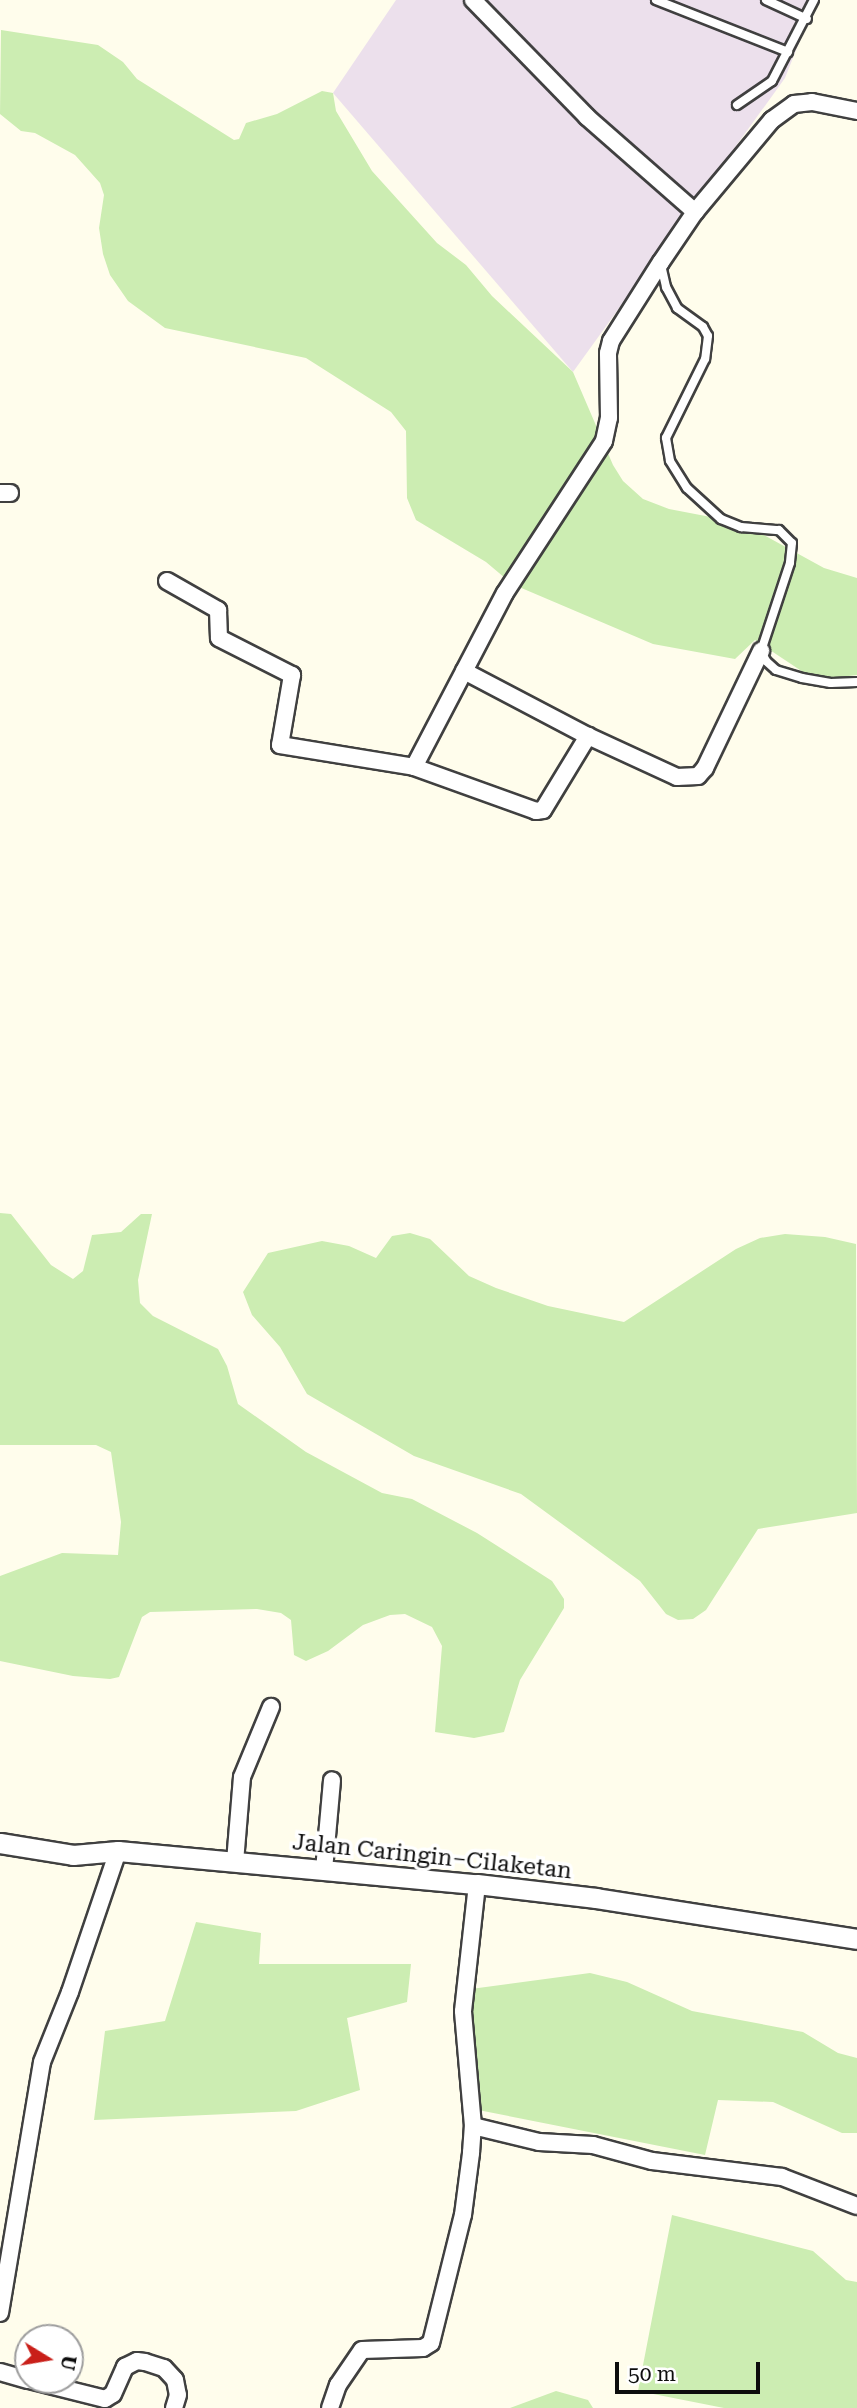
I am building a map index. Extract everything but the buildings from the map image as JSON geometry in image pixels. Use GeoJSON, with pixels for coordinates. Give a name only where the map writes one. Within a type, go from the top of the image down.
{"type":"FeatureCollection","features":[{"type":"Feature","properties":{"kind":"street"},"geometry":{"type":"LineString","coordinates":[[473,0],[587,117],[695,212]]}},
{"type":"Feature","properties":{"kind":"street"},"geometry":{"type":"LineString","coordinates":[[414,767],[505,593],[604,441],[609,418],[608,353],[611,341],[661,262],[695,212],[772,120],[794,104],[812,102],[857,111]]}},
{"type":"Feature","properties":{"kind":"street"},"geometry":{"type":"LineString","coordinates":[[167,581],[218,610],[219,638],[292,676],[280,745],[414,767],[536,811],[543,810],[588,736]]}},
{"type":"Feature","properties":{"kind":"street"},"geometry":{"type":"LineString","coordinates":[[464,671],[588,736],[677,777],[698,776],[705,768],[761,651]]}},
{"type":"Feature","properties":{"kind":"street"},"geometry":{"type":"LineString","coordinates":[[235,1862],[243,1777],[271,1707]]}},
{"type":"Feature","properties":{"kind":"street"},"geometry":{"type":"LineString","coordinates":[[324,1870],[332,1780]]}},
{"type":"Feature","properties":{"kind":"street","name":"Jalan Caringin–Cilaketan"},"geometry":{"type":"LineString","coordinates":[[0,1843],[73,1855],[118,1851],[477,1884],[596,1898],[857,1939]]}},
{"type":"Feature","properties":{"kind":"street"},"geometry":{"type":"LineString","coordinates":[[0,2313],[42,2062],[70,1992],[118,1851]]}},
{"type":"Feature","properties":{"kind":"street"},"geometry":{"type":"LineString","coordinates":[[331,2408],[338,2385],[362,2350],[423,2348],[431,2343],[463,2215],[473,2126],[463,2011],[477,1884]]}},
{"type":"Feature","properties":{"kind":"street"},"geometry":{"type":"LineString","coordinates":[[473,2126],[538,2142],[593,2145],[652,2161],[782,2177],[857,2206]]}},
{"type":"Feature","properties":{"kind":"street"},"geometry":{"type":"LineString","coordinates":[[84,2394],[105,2399],[113,2394],[125,2367],[137,2361],[145,2361],[164,2368],[175,2380],[178,2395],[174,2408]]}},
{"type":"Feature","properties":{"kind":"lane"},"geometry":{"type":"LineString","coordinates":[[656,0],[788,52]]}},
{"type":"Feature","properties":{"kind":"lane"},"geometry":{"type":"LineString","coordinates":[[766,0],[807,19]]}},
{"type":"Feature","properties":{"kind":"lane"},"geometry":{"type":"LineString","coordinates":[[737,105],[772,81],[807,19],[814,0]]}},
{"type":"Feature","properties":{"kind":"lane"},"geometry":{"type":"LineString","coordinates":[[661,262],[666,287],[677,308],[703,327],[708,336],[705,359],[666,438],[670,461],[687,488],[721,519],[741,527],[779,530],[792,543],[790,563],[761,651],[776,670],[831,683],[857,682]]}},
{"type":"Feature","properties":{"kind":"shaded area"},"geometry":{"type":"Polygon","coordinates":[[[396,0],[816,0],[785,78],[573,372],[333,93],[396,0]]]}},
{"type":"Feature","properties":{"kind":"green space"},"geometry":{"type":"Polygon","coordinates":[[[1,30],[98,45],[123,62],[137,79],[234,140],[239,139],[246,123],[277,114],[322,91],[333,93],[336,111],[372,171],[437,243],[466,265],[492,296],[573,372],[613,465],[623,481],[643,499],[669,509],[742,523],[824,568],[857,578],[857,675],[832,678],[806,674],[755,640],[735,659],[653,644],[512,584],[486,562],[416,520],[407,498],[406,431],[391,412],[306,358],[165,328],[128,301],[110,275],[103,254],[99,228],[104,195],[100,183],[75,155],[35,133],[21,131],[0,114],[1,30]]]}},
{"type":"Feature","properties":{"kind":"green space"},"geometry":{"type":"Polygon","coordinates":[[[0,1213],[11,1214],[51,1265],[73,1279],[83,1271],[92,1235],[121,1232],[141,1214],[152,1214],[138,1280],[140,1303],[153,1316],[218,1349],[227,1366],[238,1404],[306,1452],[382,1493],[412,1499],[477,1533],[552,1581],[564,1599],[564,1608],[520,1680],[504,1732],[474,1738],[435,1732],[442,1646],[432,1627],[405,1614],[390,1615],[363,1625],[328,1651],[306,1661],[294,1655],[291,1620],[281,1613],[257,1609],[150,1612],[142,1617],[119,1677],[110,1679],[73,1676],[0,1661],[0,1576],[62,1553],[118,1555],[121,1522],[111,1452],[96,1445],[0,1445],[0,1213]]]}},
{"type":"Feature","properties":{"kind":"green space"},"geometry":{"type":"Polygon","coordinates":[[[410,1233],[430,1239],[469,1276],[496,1288],[548,1306],[624,1322],[736,1249],[760,1238],[785,1234],[825,1237],[856,1244],[857,1513],[758,1529],[706,1610],[693,1619],[678,1620],[666,1614],[640,1581],[521,1494],[414,1456],[307,1394],[280,1347],[252,1315],[243,1292],[268,1253],[322,1241],[349,1246],[376,1258],[392,1236],[410,1233]]]}},
{"type":"Feature","properties":{"kind":"green space"},"geometry":{"type":"Polygon","coordinates":[[[196,1922],[261,1933],[259,1964],[411,1964],[407,2002],[347,2018],[360,2090],[296,2111],[94,2120],[105,2031],[165,2021],[196,1922]]]}},
{"type":"Feature","properties":{"kind":"green space"},"geometry":{"type":"Polygon","coordinates":[[[590,1973],[627,1982],[692,2011],[803,2032],[838,2053],[857,2058],[857,2133],[842,2133],[773,2102],[718,2100],[705,2155],[473,2109],[456,1991],[590,1973]]]}},
{"type":"Feature","properties":{"kind":"green space"},"geometry":{"type":"Polygon","coordinates":[[[672,2215],[813,2251],[846,2280],[857,2282],[857,2408],[724,2408],[638,2391],[672,2215]]]}},
{"type":"Feature","properties":{"kind":"green space"},"geometry":{"type":"Polygon","coordinates":[[[556,2391],[588,2400],[593,2408],[510,2408],[556,2391]]]}}]}
